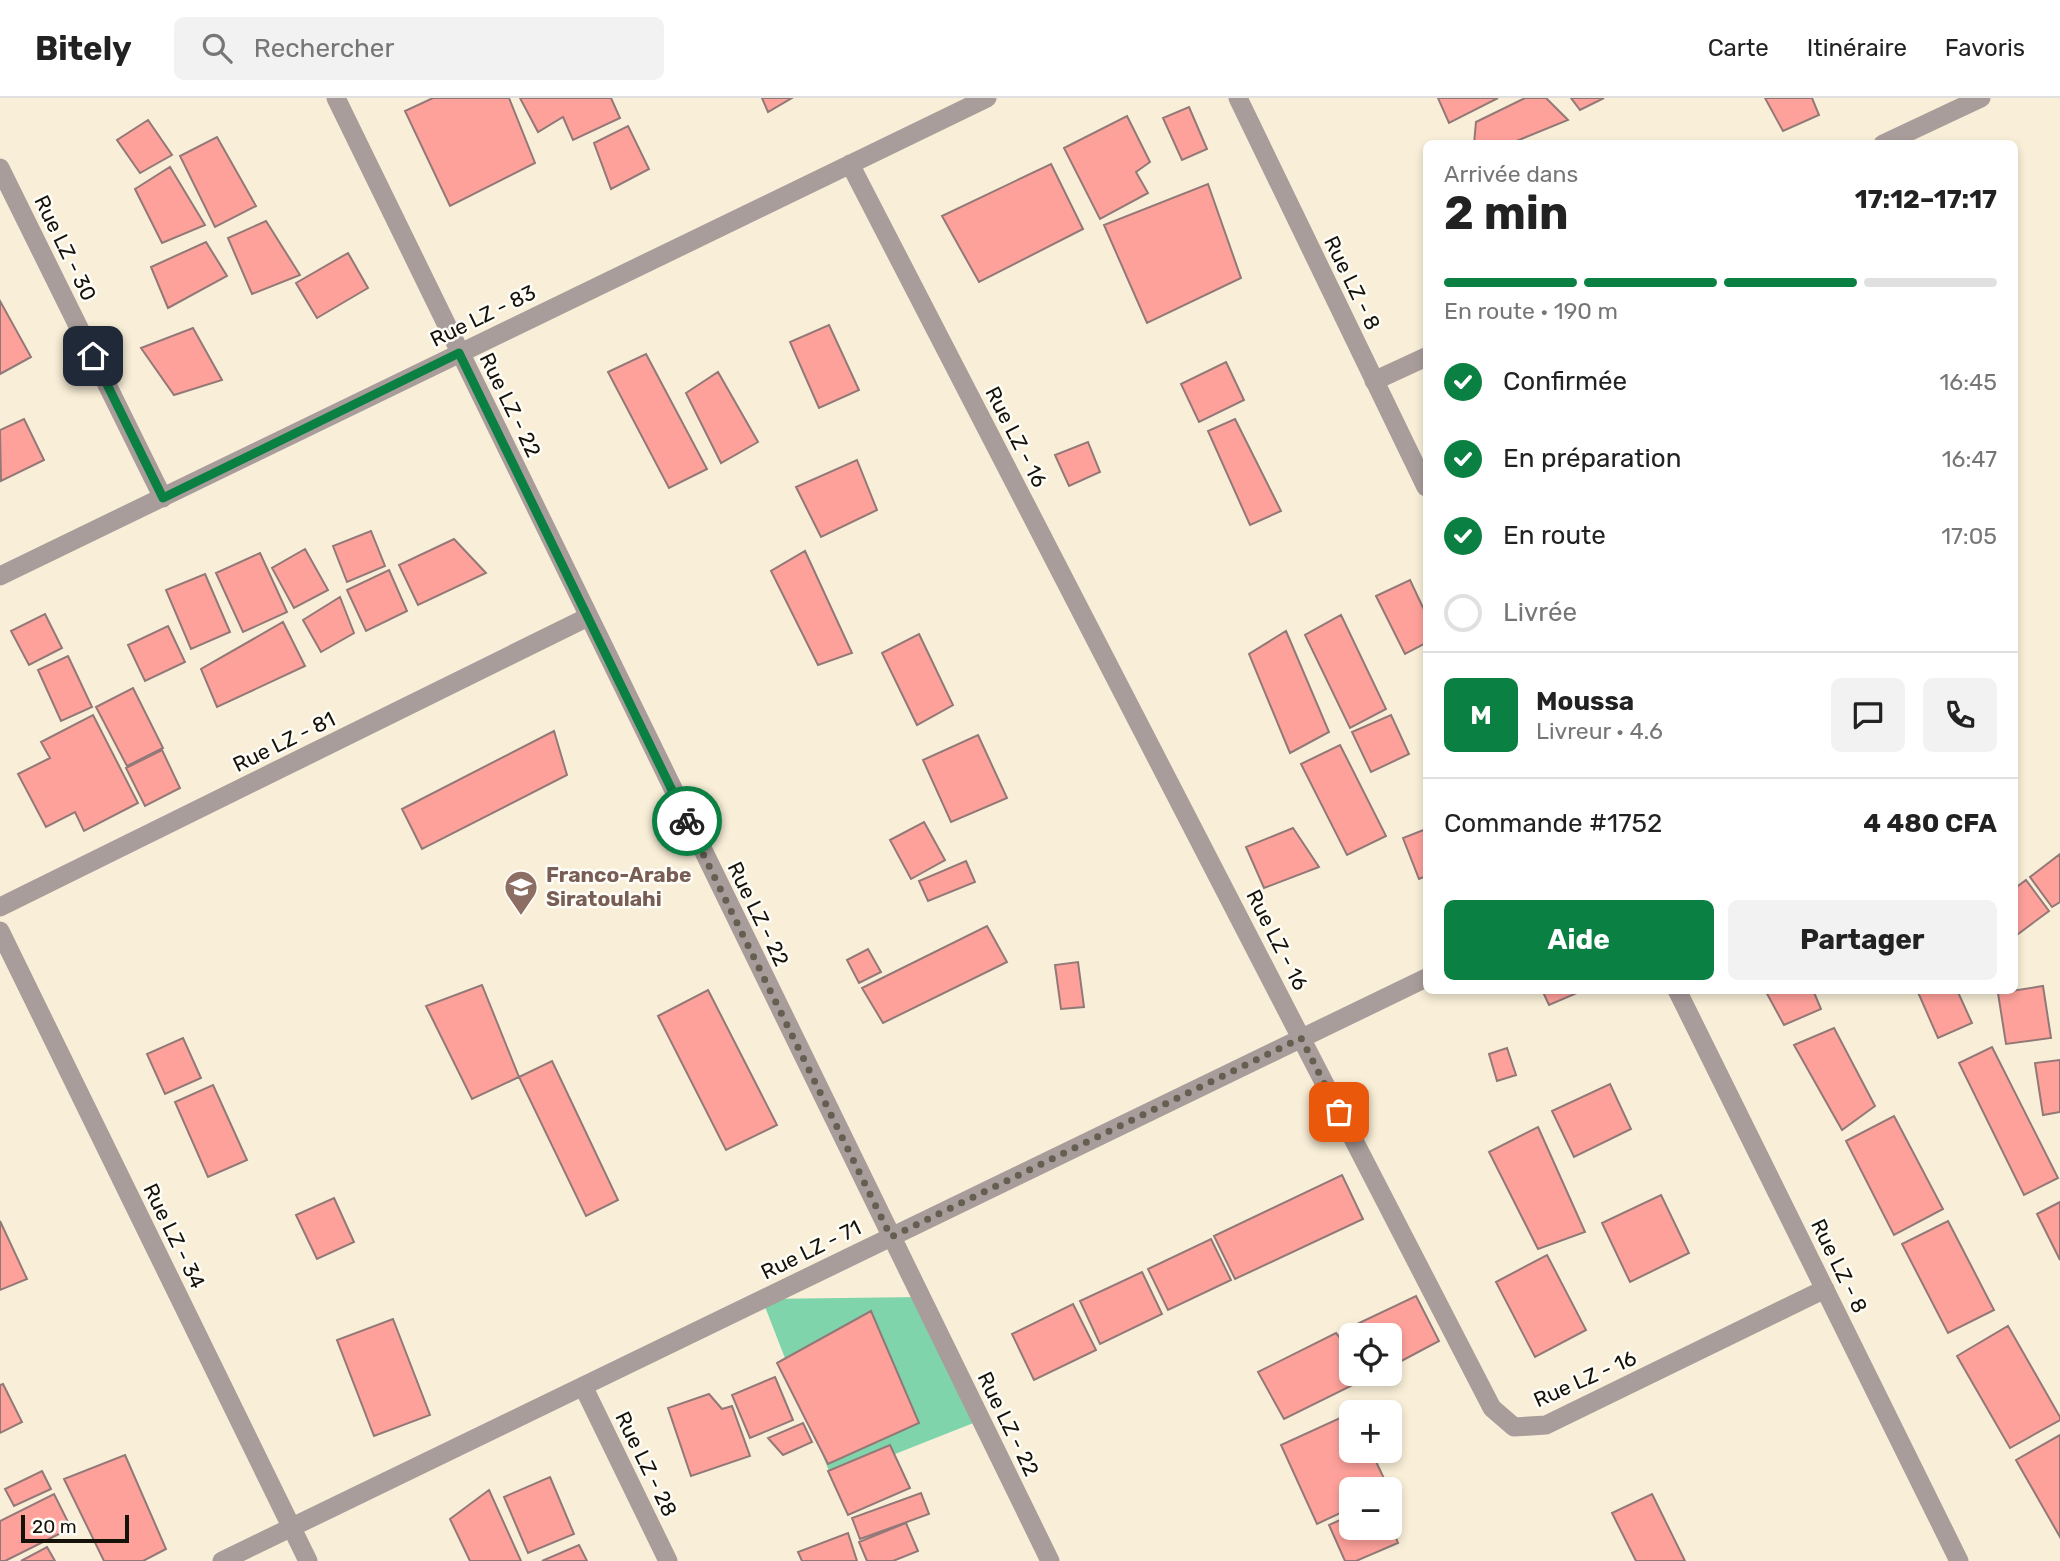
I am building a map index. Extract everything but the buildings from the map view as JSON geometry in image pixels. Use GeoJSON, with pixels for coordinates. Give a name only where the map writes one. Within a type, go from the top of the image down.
{"type":"FeatureCollection","features":[{"type":"Feature","properties":{"kind":"street","name":"Rue LZ - 22"},"geometry":{"type":"LineString","coordinates":[[336,98],[1050,1561]]}},
{"type":"Feature","properties":{"kind":"street","name":"Rue LZ - 83"},"geometry":{"type":"LineString","coordinates":[[0,576],[987,98]]}},
{"type":"Feature","properties":{"kind":"street","name":"Rue LZ - 8"},"geometry":{"type":"LineString","coordinates":[[1238,98],[1423,480]]}},
{"type":"Feature","properties":{"kind":"street"},"geometry":{"type":"LineString","coordinates":[[1892,140],[1981,98]]}},
{"type":"Feature","properties":{"kind":"street","name":"Rue LZ - 16"},"geometry":{"type":"LineString","coordinates":[[850,164],[1492,1408],[1514,1427],[1546,1425],[1825,1289]]}},
{"type":"Feature","properties":{"kind":"street","name":"Rue LZ - 30"},"geometry":{"type":"LineString","coordinates":[[0,168],[163,498]]}},
{"type":"Feature","properties":{"kind":"street"},"geometry":{"type":"LineString","coordinates":[[1374,381],[1423,358]]}},
{"type":"Feature","properties":{"kind":"street","name":"Rue LZ - 81"},"geometry":{"type":"LineString","coordinates":[[0,907],[588,617]]}},
{"type":"Feature","properties":{"kind":"street","name":"Rue LZ - 34"},"geometry":{"type":"LineString","coordinates":[[0,931],[308,1561]]}},
{"type":"Feature","properties":{"kind":"street","name":"Rue LZ - 71"},"geometry":{"type":"LineString","coordinates":[[222,1561],[1423,979]]}},
{"type":"Feature","properties":{"kind":"street","name":"Rue LZ - 8"},"geometry":{"type":"LineString","coordinates":[[1679,994],[1959,1561]]}},
{"type":"Feature","properties":{"kind":"street","name":"Rue LZ - 28"},"geometry":{"type":"LineString","coordinates":[[583,1386],[667,1561]]}},
{"type":"Feature","properties":{"kind":"green space"},"geometry":{"type":"Polygon","coordinates":[[[921,1297],[981,1420],[832,1479],[762,1299],[921,1297]]]}},
{"type":"Feature","properties":{"kind":"way so far"},"geometry":{"type":"LineString","coordinates":[[687,821],[891,1237],[1301,1038],[1339,1112]]}},
{"type":"Feature","properties":{"kind":"place","name":"Franco-Arabe Siratoulahi"},"geometry":{"type":"Point","coordinates":[521,917]}},
{"type":"Feature","properties":{"kind":"route"},"geometry":{"type":"LineString","coordinates":[[93,356],[163,498],[459,353],[687,821]]}}]}
